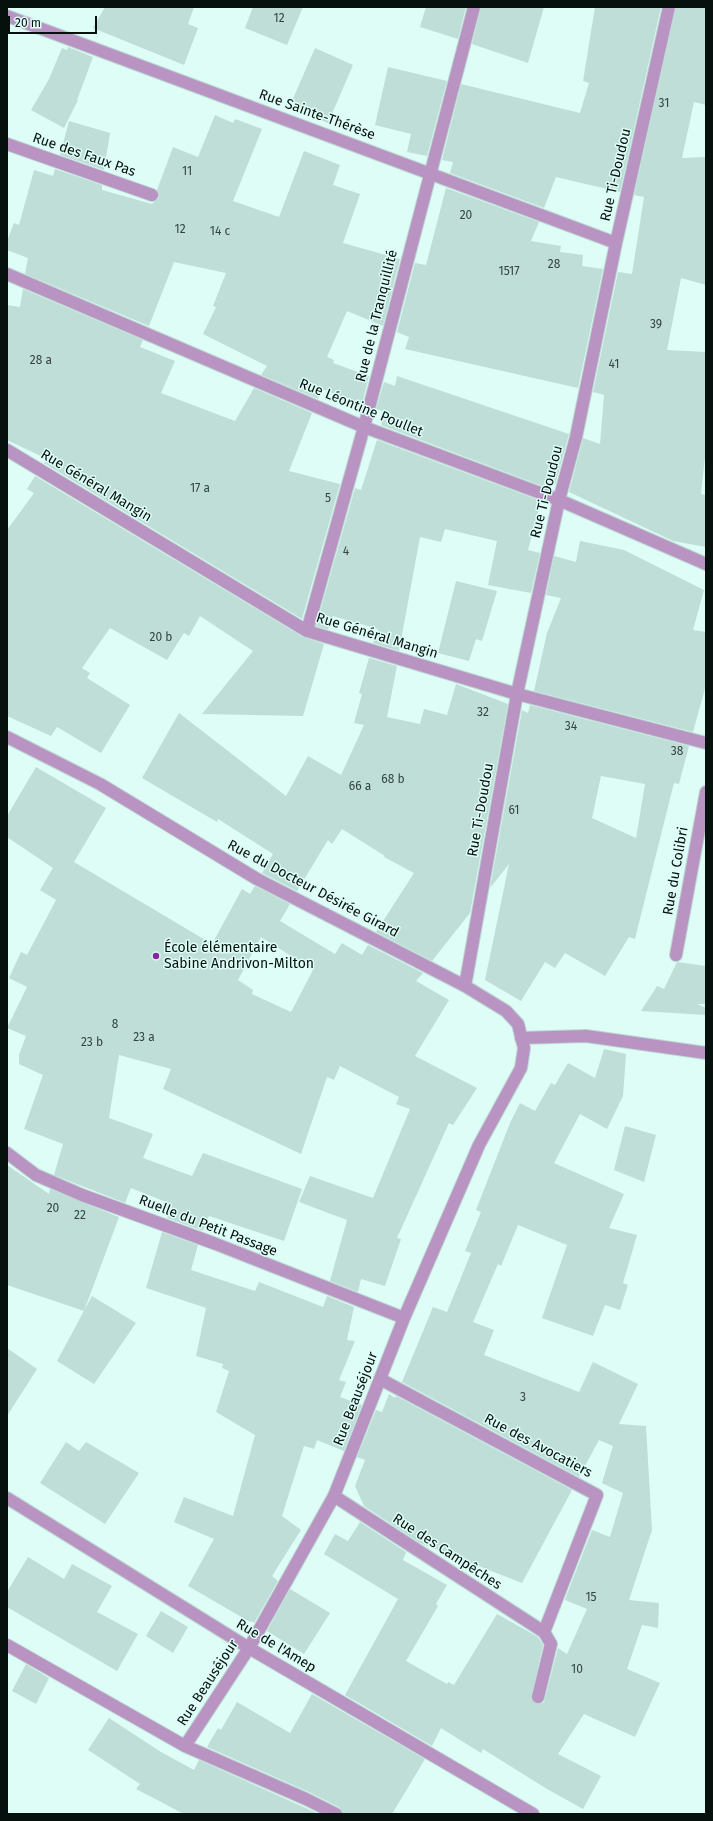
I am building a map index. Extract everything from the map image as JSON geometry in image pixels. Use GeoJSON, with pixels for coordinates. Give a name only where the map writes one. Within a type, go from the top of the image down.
{"type":"FeatureCollection","features":[{"type":"Feature","properties":{"kind":"street","name":"Rue de la Tranquillité"},"geometry":{"type":"LineString","coordinates":[[307,631],[364,427],[474,7]]}},
{"type":"Feature","properties":{"kind":"street","name":"Rue Ti-Doudou"},"geometry":{"type":"LineString","coordinates":[[465,986],[517,694],[559,500],[576,437],[616,243],[669,7]]}},
{"type":"Feature","properties":{"kind":"street","name":"Rue Sainte-Thérèse"},"geometry":{"type":"LineString","coordinates":[[7,16],[616,243]]}},
{"type":"Feature","properties":{"kind":"street","name":"Rue des Faux Pas"},"geometry":{"type":"LineString","coordinates":[[7,144],[152,195]]}},
{"type":"Feature","properties":{"kind":"street","name":"Rue Léontine Poullet"},"geometry":{"type":"LineString","coordinates":[[7,274],[364,427],[559,500],[706,564]]}},
{"type":"Feature","properties":{"kind":"street","name":"Rue Général Mangin"},"geometry":{"type":"LineString","coordinates":[[7,450],[307,631],[517,694],[706,743]]}},
{"type":"Feature","properties":{"kind":"street","name":"Rue du Docteur Désirée Girard"},"geometry":{"type":"LineString","coordinates":[[7,737],[100,784],[257,879],[465,986],[506,1011],[518,1024],[523,1043]]}},
{"type":"Feature","properties":{"kind":"street","name":"Rue du Colibri"},"geometry":{"type":"LineString","coordinates":[[676,955],[706,792]]}},
{"type":"Feature","properties":{"kind":"street"},"geometry":{"type":"LineString","coordinates":[[523,1043],[586,1036],[706,1053]]}},
{"type":"Feature","properties":{"kind":"street","name":"Rue Beauséjour"},"geometry":{"type":"LineString","coordinates":[[185,1746],[249,1648],[334,1496],[404,1318],[479,1145],[521,1068],[523,1043]]}},
{"type":"Feature","properties":{"kind":"street","name":"Ruelle du Petit Passage"},"geometry":{"type":"LineString","coordinates":[[7,1153],[36,1175],[82,1195],[216,1244],[404,1318]]}},
{"type":"Feature","properties":{"kind":"street","name":"Rue des Avocatiers"},"geometry":{"type":"LineString","coordinates":[[380,1379],[597,1495],[544,1632]]}},
{"type":"Feature","properties":{"kind":"street","name":"Rue des Campêches"},"geometry":{"type":"LineString","coordinates":[[334,1496],[544,1632]]}},
{"type":"Feature","properties":{"kind":"street","name":"Rue de l'Amep"},"geometry":{"type":"LineString","coordinates":[[7,1498],[249,1648],[533,1814]]}},
{"type":"Feature","properties":{"kind":"street"},"geometry":{"type":"LineString","coordinates":[[538,1697],[551,1644],[544,1632]]}},
{"type":"Feature","properties":{"kind":"street"},"geometry":{"type":"LineString","coordinates":[[7,1645],[185,1746],[306,1799],[336,1814]]}},
{"type":"Feature","properties":{"kind":"building"},"geometry":{"type":"Polygon","coordinates":[[[105,7],[194,7],[188,24],[198,28],[184,65],[93,28],[105,7]]]}},
{"type":"Feature","properties":{"kind":"building"},"geometry":{"type":"Polygon","coordinates":[[[253,7],[303,7],[287,45],[245,28],[253,7]]]}},
{"type":"Feature","properties":{"kind":"building"},"geometry":{"type":"Polygon","coordinates":[[[426,7],[466,7],[458,39],[420,27],[426,7]]]}},
{"type":"Feature","properties":{"kind":"building"},"geometry":{"type":"Polygon","coordinates":[[[481,7],[544,7],[528,63],[472,44],[481,7]]]}},
{"type":"Feature","properties":{"kind":"building"},"geometry":{"type":"Polygon","coordinates":[[[595,7],[661,7],[620,192],[556,177],[544,208],[450,173],[453,162],[442,160],[461,84],[580,113],[589,83],[583,81],[595,7]]]}},
{"type":"Feature","properties":{"kind":"building"},"geometry":{"type":"Polygon","coordinates":[[[676,7],[706,7],[706,105],[694,102],[682,158],[706,157],[706,285],[681,278],[667,350],[706,352],[706,448],[701,494],[706,495],[706,547],[673,541],[569,492],[583,438],[600,444],[604,395],[593,392],[618,272],[632,274],[644,197],[634,195],[676,7]]]}},
{"type":"Feature","properties":{"kind":"building"},"geometry":{"type":"Polygon","coordinates":[[[68,47],[93,57],[78,100],[64,128],[31,110],[49,79],[62,48],[67,50],[68,47]]]}},
{"type":"Feature","properties":{"kind":"building"},"geometry":{"type":"Polygon","coordinates":[[[315,48],[353,65],[328,123],[289,108],[315,48]]]}},
{"type":"Feature","properties":{"kind":"building"},"geometry":{"type":"Polygon","coordinates":[[[388,67],[447,81],[427,156],[407,152],[411,134],[375,125],[388,67]]]}},
{"type":"Feature","properties":{"kind":"building"},"geometry":{"type":"Polygon","coordinates":[[[215,115],[233,123],[235,119],[262,129],[233,201],[279,217],[304,151],[340,165],[333,185],[360,194],[343,243],[400,259],[383,326],[347,311],[327,357],[334,360],[333,363],[369,376],[362,404],[322,389],[318,399],[261,375],[267,366],[203,334],[216,307],[213,306],[226,273],[174,262],[149,326],[25,274],[28,258],[7,250],[7,241],[14,223],[19,225],[34,170],[53,176],[55,169],[102,185],[102,190],[152,204],[159,198],[157,190],[173,147],[198,157],[215,115]]]}},
{"type":"Feature","properties":{"kind":"building"},"geometry":{"type":"Polygon","coordinates":[[[69,121],[110,133],[104,170],[60,155],[69,121]]]}},
{"type":"Feature","properties":{"kind":"building"},"geometry":{"type":"Polygon","coordinates":[[[446,188],[539,222],[531,241],[561,246],[560,252],[583,255],[582,266],[603,269],[578,388],[405,349],[409,337],[397,332],[415,263],[426,265],[446,188]]]}},
{"type":"Feature","properties":{"kind":"building"},"geometry":{"type":"Polygon","coordinates":[[[23,289],[143,340],[140,347],[175,361],[161,393],[235,421],[254,388],[312,413],[289,471],[340,484],[302,619],[44,463],[47,459],[7,440],[7,305],[20,307],[23,289]]]}},
{"type":"Feature","properties":{"kind":"building"},"geometry":{"type":"Polygon","coordinates":[[[397,376],[569,434],[555,485],[547,481],[545,487],[381,425],[385,412],[376,409],[384,382],[395,386],[397,376]]]}},
{"type":"Feature","properties":{"kind":"building"},"geometry":{"type":"Polygon","coordinates":[[[377,440],[541,501],[528,550],[540,553],[531,593],[488,585],[497,541],[445,529],[441,542],[420,537],[399,651],[373,643],[378,629],[333,616],[328,630],[316,626],[355,488],[361,490],[377,440]]]}},
{"type":"Feature","properties":{"kind":"building"},"geometry":{"type":"Polygon","coordinates":[[[35,476],[303,637],[324,644],[303,716],[202,714],[253,651],[200,616],[189,636],[184,633],[167,660],[110,628],[82,668],[90,673],[87,678],[130,705],[101,753],[57,727],[51,736],[7,716],[7,530],[34,493],[27,489],[35,476]]]}},
{"type":"Feature","properties":{"kind":"building"},"geometry":{"type":"Polygon","coordinates":[[[580,541],[624,550],[704,590],[693,630],[706,632],[706,685],[693,732],[534,691],[547,633],[561,598],[546,595],[554,556],[576,562],[580,541]]]}},
{"type":"Feature","properties":{"kind":"building"},"geometry":{"type":"Polygon","coordinates":[[[456,581],[497,591],[482,641],[476,639],[469,661],[438,653],[456,581]]]}},
{"type":"Feature","properties":{"kind":"building"},"geometry":{"type":"Polygon","coordinates":[[[369,658],[397,666],[387,717],[420,724],[424,709],[447,715],[456,684],[508,704],[470,913],[432,961],[376,932],[414,873],[384,857],[385,856],[342,829],[332,844],[328,840],[297,891],[262,873],[273,854],[218,819],[217,822],[142,778],[179,713],[286,796],[308,756],[341,775],[364,725],[354,723],[362,694],[359,693],[369,658]]]}},
{"type":"Feature","properties":{"kind":"building"},"geometry":{"type":"Polygon","coordinates":[[[530,705],[689,746],[679,784],[674,783],[635,939],[629,937],[605,976],[565,953],[555,968],[545,962],[521,1001],[485,980],[509,864],[490,888],[522,710],[528,713],[530,705]],[[601,776],[592,818],[636,838],[645,784],[601,776]]]}},
{"type":"Feature","properties":{"kind":"building"},"geometry":{"type":"Polygon","coordinates":[[[36,767],[106,808],[74,862],[212,944],[242,889],[250,894],[255,886],[290,904],[280,921],[335,954],[342,943],[362,955],[368,945],[423,973],[416,981],[449,1000],[415,1056],[477,1088],[453,1125],[449,1123],[397,1238],[401,1239],[385,1286],[361,1279],[358,1292],[330,1281],[347,1220],[299,1202],[310,1176],[373,1198],[410,1109],[396,1104],[399,1097],[340,1066],[334,1080],[327,1077],[301,1154],[163,1089],[171,1069],[119,1055],[109,1118],[153,1134],[143,1158],[192,1176],[203,1153],[302,1189],[284,1241],[209,1216],[203,1231],[167,1218],[171,1204],[131,1188],[125,1203],[54,1175],[63,1144],[24,1129],[43,1075],[19,1064],[19,1055],[26,1036],[7,1028],[27,987],[9,978],[21,952],[27,955],[56,900],[40,890],[53,868],[7,837],[7,816],[36,767]],[[261,937],[238,980],[253,990],[252,994],[291,1012],[313,970],[261,937]]]}},
{"type":"Feature","properties":{"kind":"building"},"geometry":{"type":"Polygon","coordinates":[[[677,962],[706,966],[706,1004],[697,1004],[706,1008],[706,1015],[641,1011],[657,986],[664,989],[677,962]]]}},
{"type":"Feature","properties":{"kind":"building"},"geometry":{"type":"Polygon","coordinates":[[[604,1049],[626,1054],[623,1096],[607,1129],[580,1114],[554,1163],[624,1194],[609,1228],[637,1235],[623,1283],[628,1285],[620,1310],[605,1305],[593,1336],[542,1318],[567,1245],[518,1225],[501,1266],[498,1264],[473,1322],[494,1330],[484,1355],[579,1392],[593,1362],[638,1384],[619,1424],[646,1426],[652,1530],[629,1600],[659,1603],[658,1628],[642,1625],[627,1669],[660,1683],[635,1737],[584,1714],[558,1754],[601,1776],[583,1809],[547,1789],[483,1749],[481,1753],[441,1728],[432,1746],[345,1695],[398,1599],[324,1554],[335,1534],[348,1541],[360,1522],[406,1552],[403,1560],[447,1585],[436,1604],[438,1606],[406,1661],[447,1684],[448,1682],[454,1685],[497,1614],[538,1637],[543,1645],[531,1699],[537,1704],[544,1702],[558,1648],[567,1654],[587,1609],[565,1600],[567,1594],[592,1530],[610,1537],[623,1493],[602,1483],[613,1446],[599,1440],[579,1477],[402,1382],[433,1307],[447,1312],[471,1253],[465,1251],[481,1212],[476,1210],[510,1123],[520,1103],[535,1111],[551,1083],[555,1085],[568,1063],[595,1078],[604,1049]]]}},
{"type":"Feature","properties":{"kind":"building"},"geometry":{"type":"Polygon","coordinates":[[[625,1126],[656,1135],[644,1182],[614,1170],[625,1126]]]}},
{"type":"Feature","properties":{"kind":"building"},"geometry":{"type":"Polygon","coordinates":[[[7,1165],[49,1194],[50,1189],[119,1217],[84,1311],[7,1285],[7,1165]]]}},
{"type":"Feature","properties":{"kind":"building"},"geometry":{"type":"Polygon","coordinates":[[[162,1232],[198,1245],[191,1270],[255,1291],[259,1282],[323,1307],[327,1296],[354,1307],[347,1340],[355,1341],[339,1380],[346,1382],[340,1397],[362,1405],[344,1451],[317,1440],[314,1449],[304,1446],[282,1516],[301,1530],[272,1576],[278,1581],[254,1623],[188,1586],[214,1539],[174,1522],[184,1497],[233,1516],[255,1435],[216,1412],[229,1371],[222,1368],[223,1364],[196,1356],[206,1308],[146,1288],[162,1232]]]}},
{"type":"Feature","properties":{"kind":"building"},"geometry":{"type":"Polygon","coordinates":[[[92,1296],[136,1323],[94,1384],[57,1361],[92,1296]]]}},
{"type":"Feature","properties":{"kind":"building"},"geometry":{"type":"Polygon","coordinates":[[[7,1348],[37,1369],[7,1416],[7,1348]]]}},
{"type":"Feature","properties":{"kind":"building"},"geometry":{"type":"Polygon","coordinates":[[[389,1394],[395,1398],[396,1396],[572,1490],[522,1583],[420,1543],[364,1506],[355,1486],[365,1460],[357,1457],[376,1410],[382,1412],[389,1394]]]}},
{"type":"Feature","properties":{"kind":"building"},"geometry":{"type":"Polygon","coordinates":[[[66,1442],[79,1451],[86,1442],[139,1473],[105,1524],[40,1483],[66,1442]]]}},
{"type":"Feature","properties":{"kind":"building"},"geometry":{"type":"Polygon","coordinates":[[[28,1557],[64,1579],[72,1564],[112,1586],[97,1612],[138,1634],[117,1671],[7,1607],[7,1592],[28,1557]]]}},
{"type":"Feature","properties":{"kind":"building"},"geometry":{"type":"Polygon","coordinates":[[[290,1589],[330,1613],[304,1654],[267,1631],[290,1589]]]}},
{"type":"Feature","properties":{"kind":"building"},"geometry":{"type":"Polygon","coordinates":[[[161,1611],[188,1627],[173,1653],[146,1636],[161,1611]]]}},
{"type":"Feature","properties":{"kind":"building"},"geometry":{"type":"Polygon","coordinates":[[[26,1664],[49,1678],[36,1704],[12,1691],[26,1664]]]}},
{"type":"Feature","properties":{"kind":"building"},"geometry":{"type":"Polygon","coordinates":[[[312,1694],[425,1759],[392,1814],[343,1814],[339,1807],[309,1792],[207,1747],[218,1728],[221,1730],[237,1702],[290,1733],[312,1694]]]}},
{"type":"Feature","properties":{"kind":"building"},"geometry":{"type":"Polygon","coordinates":[[[109,1718],[161,1752],[194,1770],[199,1760],[319,1814],[184,1814],[136,1789],[140,1784],[88,1750],[109,1718]]]}},
{"type":"Feature","properties":{"kind":"place","name":"École élémentaire Sabine Andrivon-Milton"},"geometry":{"type":"Point","coordinates":[156,956]}}]}
